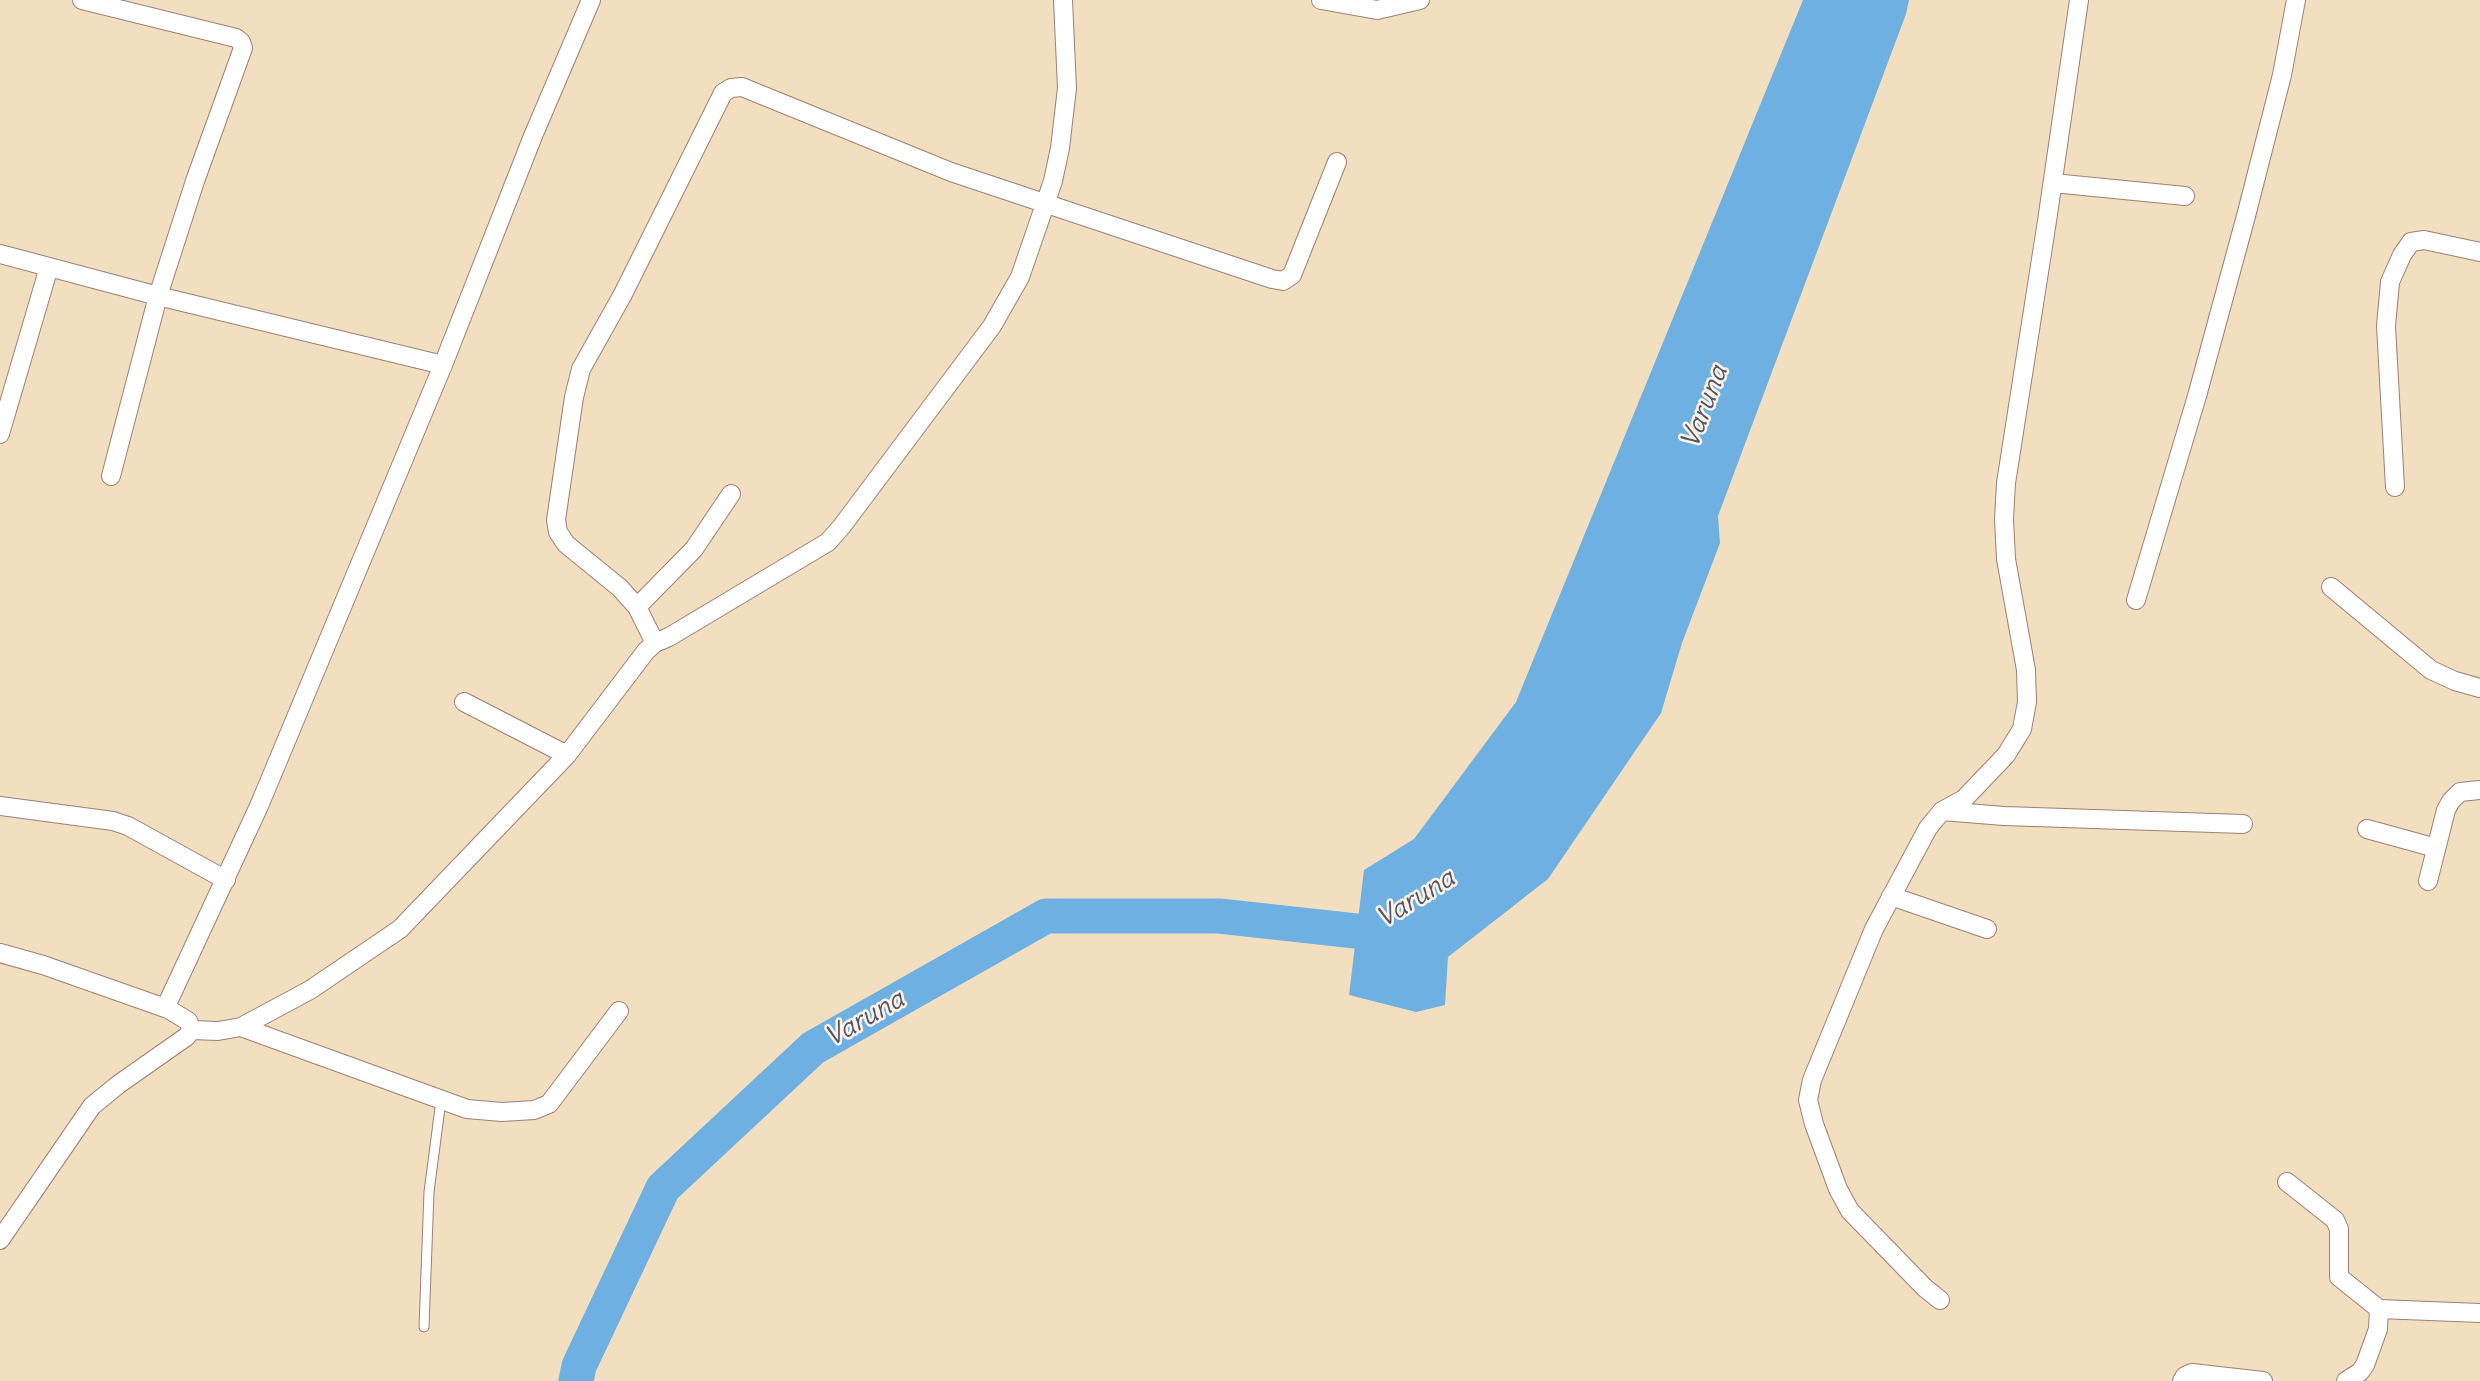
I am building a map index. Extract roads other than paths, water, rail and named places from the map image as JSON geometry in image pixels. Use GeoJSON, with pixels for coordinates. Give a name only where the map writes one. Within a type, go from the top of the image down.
{"type":"FeatureCollection","features":[{"type":"Feature","properties":{"kind":"street"},"geometry":{"type":"LineString","coordinates":[[82,0],[236,38],[243,48],[195,181],[158,296],[111,476]]}},
{"type":"Feature","properties":{"kind":"street"},"geometry":{"type":"LineString","coordinates":[[168,1009],[168,1002],[226,880],[443,366],[533,136],[591,0]]}},
{"type":"Feature","properties":{"kind":"street"},"geometry":{"type":"LineString","coordinates":[[192,1030],[218,1031],[241,1027],[310,990],[400,929],[567,755],[646,651],[655,643],[828,541],[835,534],[992,326],[1020,277],[1045,204],[1060,148],[1067,88],[1063,0]]}},
{"type":"Feature","properties":{"kind":"street"},"geometry":{"type":"LineString","coordinates":[[1321,0],[1377,10],[1420,0]]}},
{"type":"Feature","properties":{"kind":"street"},"geometry":{"type":"LineString","coordinates":[[1940,1300],[1850,1211],[1838,1189],[1808,1100],[1812,1080],[1874,929],[1928,828],[1942,811],[1964,799],[2007,755],[2022,729],[2027,702],[2025,670],[2007,559],[2004,519],[2006,483],[2053,183],[2078,0]]}},
{"type":"Feature","properties":{"kind":"street"},"geometry":{"type":"LineString","coordinates":[[2136,600],[2197,396],[2239,242],[2282,75],[2297,0]]}},
{"type":"Feature","properties":{"kind":"street"},"geometry":{"type":"LineString","coordinates":[[655,643],[637,607],[620,588],[566,544],[558,532],[556,520],[574,397],[581,369],[635,270],[723,93],[731,88],[741,87],[951,172],[1283,281],[1292,275],[1337,162]]}},
{"type":"Feature","properties":{"kind":"street"},"geometry":{"type":"LineString","coordinates":[[2053,183],[2185,196]]}},
{"type":"Feature","properties":{"kind":"street"},"geometry":{"type":"LineString","coordinates":[[2395,487],[2386,326],[2390,282],[2402,255],[2411,243],[2424,240],[2480,252]]}},
{"type":"Feature","properties":{"kind":"street"},"geometry":{"type":"LineString","coordinates":[[0,254],[443,366]]}},
{"type":"Feature","properties":{"kind":"street"},"geometry":{"type":"LineString","coordinates":[[0,433],[49,267]]}},
{"type":"Feature","properties":{"kind":"street"},"geometry":{"type":"LineString","coordinates":[[637,607],[694,549],[731,494]]}},
{"type":"Feature","properties":{"kind":"street"},"geometry":{"type":"LineString","coordinates":[[2331,587],[2431,670],[2480,688]]}},
{"type":"Feature","properties":{"kind":"street"},"geometry":{"type":"LineString","coordinates":[[464,702],[567,755]]}},
{"type":"Feature","properties":{"kind":"street"},"geometry":{"type":"LineString","coordinates":[[2428,881],[2451,801],[2460,792],[2480,790]]}},
{"type":"Feature","properties":{"kind":"street"},"geometry":{"type":"LineString","coordinates":[[0,806],[113,821],[128,826],[226,880]]}},
{"type":"Feature","properties":{"kind":"street"},"geometry":{"type":"LineString","coordinates":[[1942,811],[2004,816],[2243,824]]}},
{"type":"Feature","properties":{"kind":"street"},"geometry":{"type":"LineString","coordinates":[[2367,829],[2436,848]]}},
{"type":"Feature","properties":{"kind":"street"},"geometry":{"type":"LineString","coordinates":[[1891,896],[1987,929]]}},
{"type":"Feature","properties":{"kind":"street"},"geometry":{"type":"LineString","coordinates":[[0,953],[43,965],[168,1009],[188,1021],[192,1030]]}},
{"type":"Feature","properties":{"kind":"street"},"geometry":{"type":"LineString","coordinates":[[241,1027],[467,1109],[502,1112],[534,1110],[549,1104],[619,1011]]}},
{"type":"Feature","properties":{"kind":"street"},"geometry":{"type":"LineString","coordinates":[[0,1240],[92,1106],[192,1030]]}},
{"type":"Feature","properties":{"kind":"street"},"geometry":{"type":"LineString","coordinates":[[2287,1182],[2335,1220],[2339,1229],[2339,1277],[2379,1309],[2480,1313]]}},
{"type":"Feature","properties":{"kind":"street"},"geometry":{"type":"LineString","coordinates":[[2346,1381],[2360,1372],[2365,1365],[2378,1329],[2379,1309]]}},
{"type":"Feature","properties":{"kind":"street"},"geometry":{"type":"LineString","coordinates":[[2182,1381],[2192,1373],[2263,1381]]}},
{"type":"Feature","properties":{"kind":"lane"},"geometry":{"type":"LineString","coordinates":[[424,1327],[429,1192],[441,1100]]}},
{"type":"Feature","properties":{"kind":"water"},"geometry":{"type":"Polygon","coordinates":[[[1803,0],[1909,0],[1718,516],[1720,543],[1682,643],[1661,713],[1548,879],[1448,957],[1445,1005],[1416,1012],[1349,995],[1364,870],[1414,839],[1516,702],[1803,0]]]}},
{"type":"Feature","properties":{"kind":"waterway","name":"Varuna"},"geometry":{"type":"LineString","coordinates":[[576,1381],[579,1366],[663,1188],[813,1048],[1046,916],[1219,916],[1365,932],[1399,910]]}}]}
